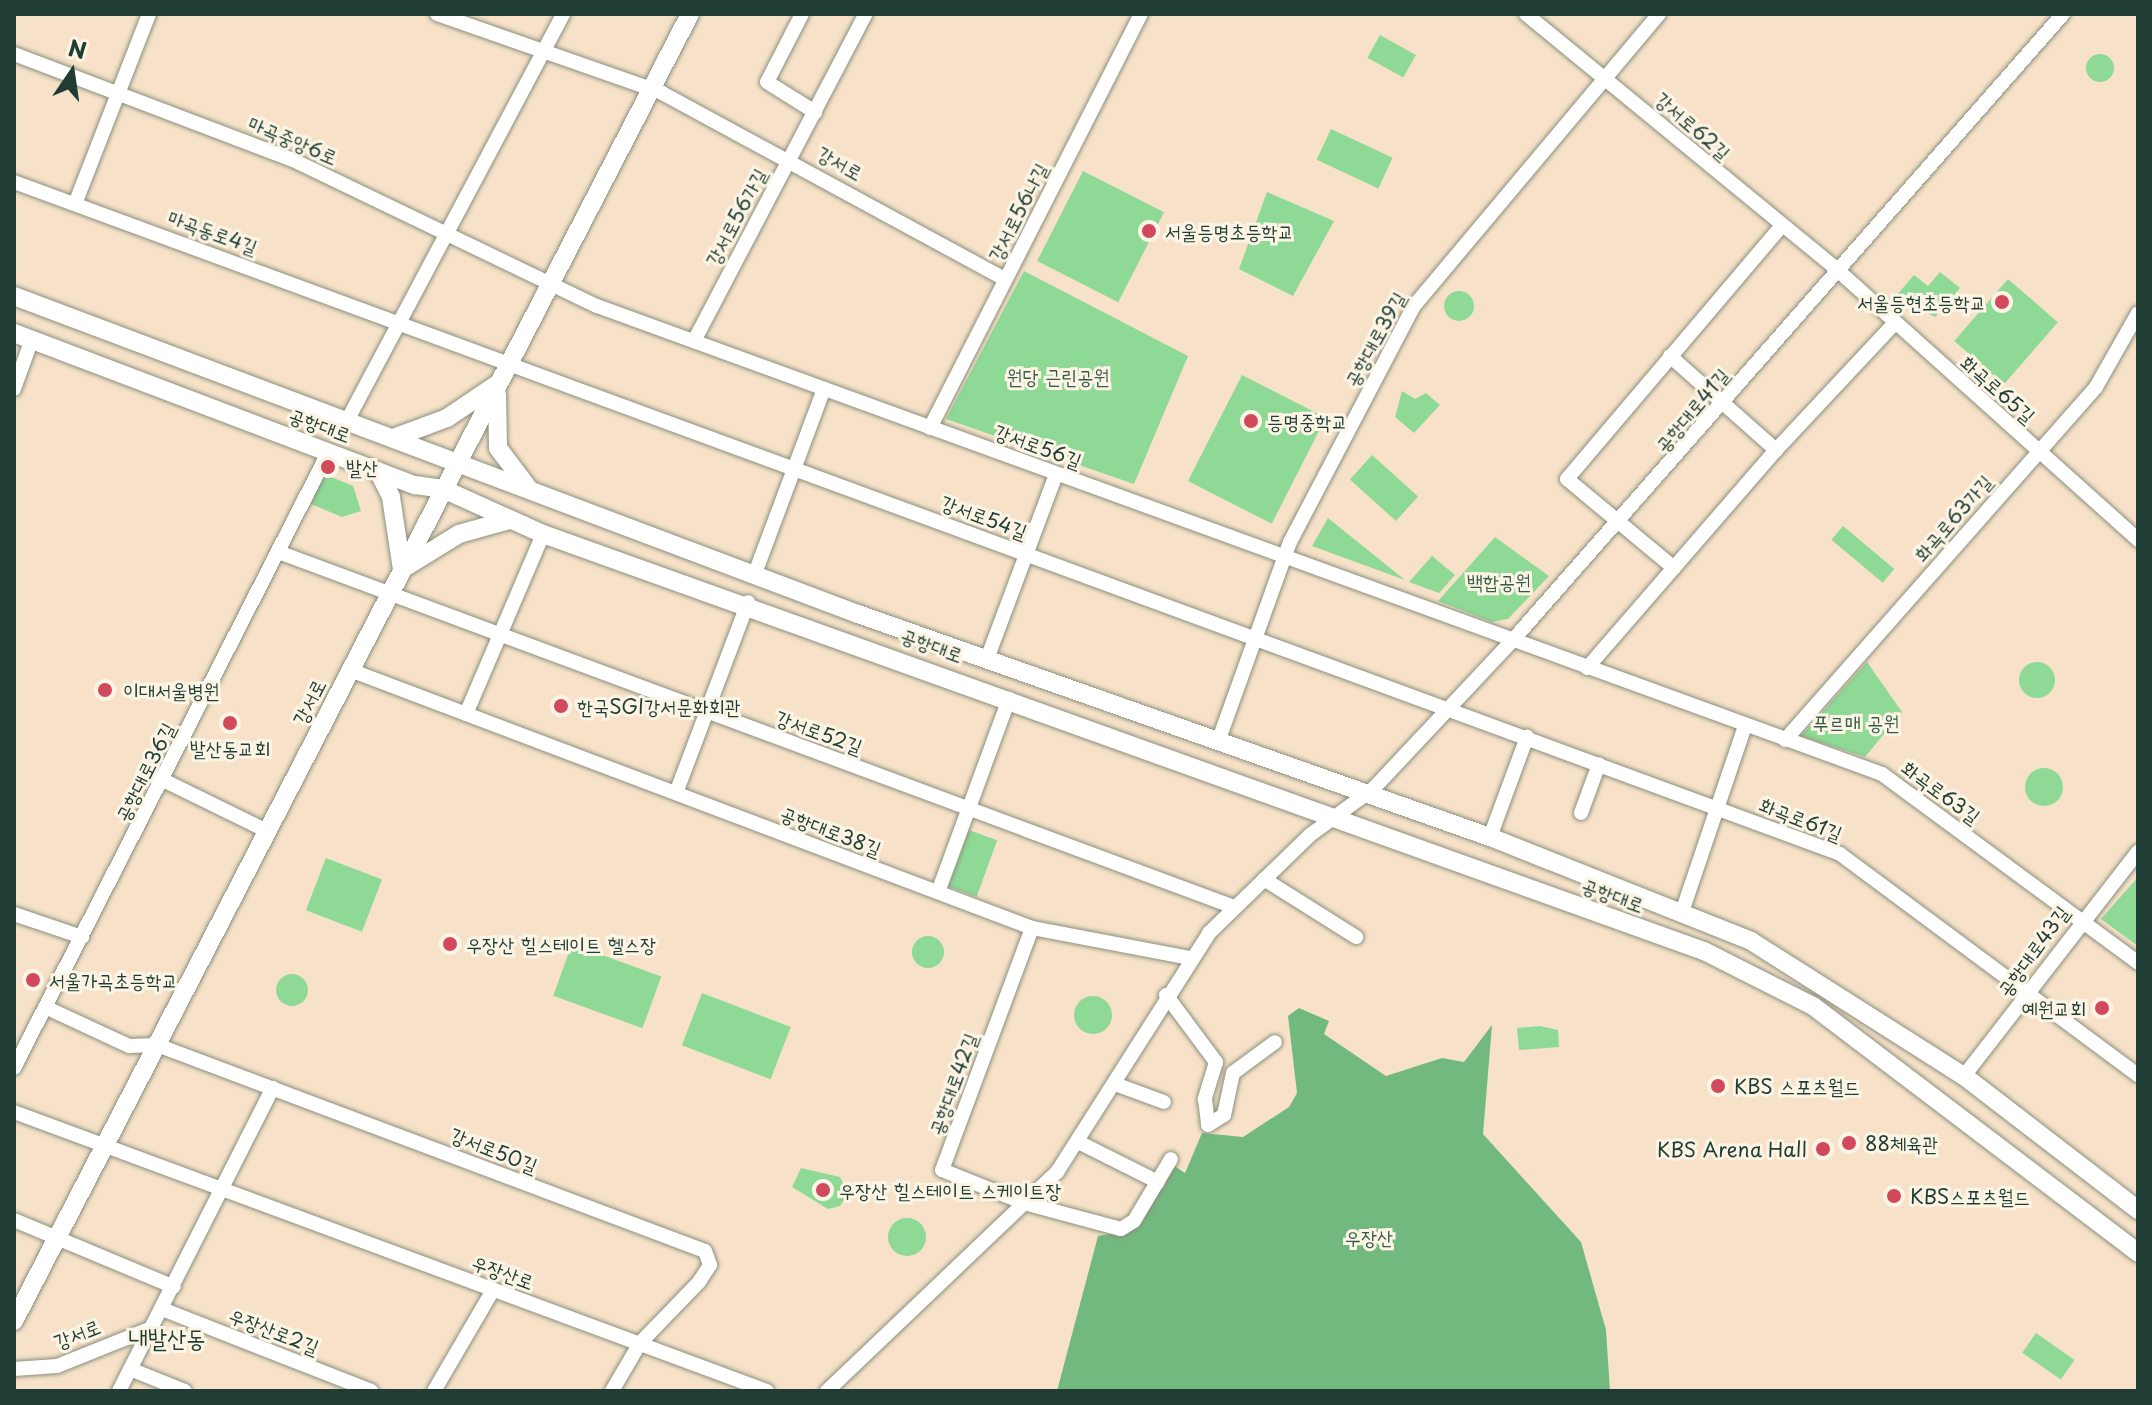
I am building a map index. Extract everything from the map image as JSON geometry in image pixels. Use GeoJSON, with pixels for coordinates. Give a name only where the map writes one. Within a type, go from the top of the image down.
{"type":"FeatureCollection","features":[{"type":"Feature","properties":{"kind":"main road","name":"강서로"},"geometry":{"type":"LineString","coordinates":[[14,1321],[690,14]]}},
{"type":"Feature","properties":{"kind":"main road","name":"공항대로"},"geometry":{"type":"LineString","coordinates":[[14,296],[349,417],[456,465],[754,576],[1219,739],[1362,797],[1490,837],[1681,915],[1803,968],[1964,1076],[2138,1210]]}},
{"type":"Feature","properties":{"kind":"main road","name":"공항대로"},"geometry":{"type":"LineString","coordinates":[[23,336],[378,471],[443,489],[543,534],[748,602],[1704,951],[1799,999],[2138,1253]]}},
{"type":"Feature","properties":{"kind":"main road"},"geometry":{"type":"LineString","coordinates":[[396,437],[447,418],[499,383]]}},
{"type":"Feature","properties":{"kind":"main road"},"geometry":{"type":"LineString","coordinates":[[499,383],[498,448],[535,495]]}},
{"type":"Feature","properties":{"kind":"main road"},"geometry":{"type":"LineString","coordinates":[[378,471],[391,497],[402,570],[459,534],[509,520]]}},
{"type":"Feature","properties":{"kind":"street"},"geometry":{"type":"LineString","coordinates":[[75,204],[121,93],[149,14]]}},
{"type":"Feature","properties":{"kind":"street"},"geometry":{"type":"LineString","coordinates":[[437,14],[652,88]]}},
{"type":"Feature","properties":{"kind":"street","name":"공항대로"},"geometry":{"type":"LineString","coordinates":[[349,417],[397,320],[563,14]]}},
{"type":"Feature","properties":{"kind":"street"},"geometry":{"type":"LineString","coordinates":[[802,14],[767,78],[815,112]]}},
{"type":"Feature","properties":{"kind":"street","name":"강서로56가길"},"geometry":{"type":"LineString","coordinates":[[694,341],[866,14]]}},
{"type":"Feature","properties":{"kind":"street","name":"강서로56나길"},"geometry":{"type":"LineString","coordinates":[[930,428],[1141,14]]}},
{"type":"Feature","properties":{"kind":"street","name":"강서로62길"},"geometry":{"type":"LineString","coordinates":[[1526,14],[1607,78],[1780,228],[1834,267]]}},
{"type":"Feature","properties":{"kind":"street","name":"공항대로39길"},"geometry":{"type":"LineString","coordinates":[[1219,739],[1284,557],[1414,306],[1659,14]]}},
{"type":"Feature","properties":{"kind":"street","name":"공항대로41길"},"geometry":{"type":"LineString","coordinates":[[1337,818],[1362,797],[1619,526],[1723,406],[1834,267],[1907,195],[2063,14]]}},
{"type":"Feature","properties":{"kind":"street","name":"마곡중앙6로"},"geometry":{"type":"LineString","coordinates":[[14,54],[291,159],[444,233]]}},
{"type":"Feature","properties":{"kind":"street","name":"강서로"},"geometry":{"type":"LineString","coordinates":[[652,88],[1005,279]]}},
{"type":"Feature","properties":{"kind":"street","name":"마곡동로4길"},"geometry":{"type":"LineString","coordinates":[[14,182],[397,320]]}},
{"type":"Feature","properties":{"kind":"street"},"geometry":{"type":"LineString","coordinates":[[1674,568],[1619,526],[1567,479],[1780,228]]}},
{"type":"Feature","properties":{"kind":"street"},"geometry":{"type":"LineString","coordinates":[[444,233],[551,285]]}},
{"type":"Feature","properties":{"kind":"street","name":"화곡로65길"},"geometry":{"type":"LineString","coordinates":[[1834,267],[1893,325],[2138,540]]}},
{"type":"Feature","properties":{"kind":"street","name":"강서로56길"},"geometry":{"type":"LineString","coordinates":[[551,285],[694,341],[1512,641]]}},
{"type":"Feature","properties":{"kind":"street","name":"화곡로63가길"},"geometry":{"type":"LineString","coordinates":[[1785,740],[2096,387],[2138,313]]}},
{"type":"Feature","properties":{"kind":"street"},"geometry":{"type":"LineString","coordinates":[[397,320],[509,365]]}},
{"type":"Feature","properties":{"kind":"street"},"geometry":{"type":"LineString","coordinates":[[1587,668],[1776,450],[1893,325]]}},
{"type":"Feature","properties":{"kind":"street"},"geometry":{"type":"LineString","coordinates":[[14,389],[23,336]]}},
{"type":"Feature","properties":{"kind":"street"},"geometry":{"type":"LineString","coordinates":[[1670,356],[1776,450]]}},
{"type":"Feature","properties":{"kind":"street","name":"강서로54길"},"geometry":{"type":"LineString","coordinates":[[509,365],[1446,706]]}},
{"type":"Feature","properties":{"kind":"street"},"geometry":{"type":"LineString","coordinates":[[754,576],[824,389]]}},
{"type":"Feature","properties":{"kind":"street","name":"공항대로36길"},"geometry":{"type":"LineString","coordinates":[[14,1068],[281,553],[329,451]]}},
{"type":"Feature","properties":{"kind":"street","name":"공항대로"},"geometry":{"type":"LineString","coordinates":[[987,659],[1056,474]]}},
{"type":"Feature","properties":{"kind":"street"},"geometry":{"type":"LineString","coordinates":[[466,714],[543,534]]}},
{"type":"Feature","properties":{"kind":"street"},"geometry":{"type":"LineString","coordinates":[[281,553],[389,594]]}},
{"type":"Feature","properties":{"kind":"street","name":"강서로52길"},"geometry":{"type":"LineString","coordinates":[[389,594],[1234,907]]}},
{"type":"Feature","properties":{"kind":"street"},"geometry":{"type":"LineString","coordinates":[[676,793],[748,602]]}},
{"type":"Feature","properties":{"kind":"street","name":"화곡로63길"},"geometry":{"type":"LineString","coordinates":[[1512,641],[1785,740],[1907,789],[2138,963]]}},
{"type":"Feature","properties":{"kind":"street","name":"공항대로38길"},"geometry":{"type":"LineString","coordinates":[[350,670],[1032,928],[1190,958]]}},
{"type":"Feature","properties":{"kind":"street"},"geometry":{"type":"LineString","coordinates":[[938,892],[1009,699]]}},
{"type":"Feature","properties":{"kind":"street","name":"화곡로61길"},"geometry":{"type":"LineString","coordinates":[[1446,706],[1840,854],[2138,1075]]}},
{"type":"Feature","properties":{"kind":"street"},"geometry":{"type":"LineString","coordinates":[[1681,915],[1745,726]]}},
{"type":"Feature","properties":{"kind":"street"},"geometry":{"type":"LineString","coordinates":[[1490,837],[1527,737]]}},
{"type":"Feature","properties":{"kind":"street"},"geometry":{"type":"LineString","coordinates":[[1581,813],[1599,764]]}},
{"type":"Feature","properties":{"kind":"street"},"geometry":{"type":"LineString","coordinates":[[163,780],[267,831]]}},
{"type":"Feature","properties":{"kind":"street"},"geometry":{"type":"LineString","coordinates":[[827,1391],[1024,1203],[1080,1143],[1190,958],[1234,907],[1337,818]]}},
{"type":"Feature","properties":{"kind":"street","name":"공항대로43길"},"geometry":{"type":"LineString","coordinates":[[1964,1076],[2080,919],[2138,852]]}},
{"type":"Feature","properties":{"kind":"street"},"geometry":{"type":"LineString","coordinates":[[1264,879],[1356,937]]}},
{"type":"Feature","properties":{"kind":"street"},"geometry":{"type":"LineString","coordinates":[[14,914],[82,937]]}},
{"type":"Feature","properties":{"kind":"street","name":"공항대로42길"},"geometry":{"type":"LineString","coordinates":[[1032,928],[942,1170],[1024,1203],[1121,1229],[1158,1182],[1171,1159]]}},
{"type":"Feature","properties":{"kind":"street"},"geometry":{"type":"LineString","coordinates":[[1166,995],[1216,1062],[1203,1115],[1208,1125],[1224,1115],[1233,1073],[1275,1042]]}},
{"type":"Feature","properties":{"kind":"street"},"geometry":{"type":"LineString","coordinates":[[45,1007],[129,1046],[157,1045]]}},
{"type":"Feature","properties":{"kind":"street","name":"강서로50길"},"geometry":{"type":"LineString","coordinates":[[157,1045],[705,1251],[710,1265],[699,1282],[640,1343]]}},
{"type":"Feature","properties":{"kind":"street"},"geometry":{"type":"LineString","coordinates":[[1115,1084],[1164,1102]]}},
{"type":"Feature","properties":{"kind":"street"},"geometry":{"type":"LineString","coordinates":[[119,1391],[225,1190],[273,1088]]}},
{"type":"Feature","properties":{"kind":"street"},"geometry":{"type":"LineString","coordinates":[[14,1112],[105,1145]]}},
{"type":"Feature","properties":{"kind":"street"},"geometry":{"type":"LineString","coordinates":[[1080,1143],[1158,1182]]}},
{"type":"Feature","properties":{"kind":"street","name":"우장산로"},"geometry":{"type":"LineString","coordinates":[[105,1145],[767,1391]]}},
{"type":"Feature","properties":{"kind":"street"},"geometry":{"type":"LineString","coordinates":[[14,1220],[174,1287]]}},
{"type":"Feature","properties":{"kind":"street"},"geometry":{"type":"LineString","coordinates":[[434,1391],[493,1290]]}},
{"type":"Feature","properties":{"kind":"street","name":"우장산로2길"},"geometry":{"type":"LineString","coordinates":[[162,1309],[371,1391]]}},
{"type":"Feature","properties":{"kind":"street","name":"강서로"},"geometry":{"type":"LineString","coordinates":[[14,1369],[57,1366],[152,1328]]}},
{"type":"Feature","properties":{"kind":"street"},"geometry":{"type":"LineString","coordinates":[[612,1391],[640,1343]]}},
{"type":"Feature","properties":{"kind":"street"},"geometry":{"type":"LineString","coordinates":[[130,1369],[185,1391]]}},
{"type":"Feature","properties":{"kind":"green space"},"geometry":{"type":"Polygon","coordinates":[[[1380,35],[1416,55],[1403,78],[1367,58],[1380,35]]]}},
{"type":"Feature","properties":{"kind":"green space"},"geometry":{"type":"Polygon","coordinates":[[[2100,54],[2110,58],[2114,68],[2110,78],[2100,82],[2090,78],[2086,68],[2090,58],[2100,54]]]}},
{"type":"Feature","properties":{"kind":"green space"},"geometry":{"type":"Polygon","coordinates":[[[1331,129],[1393,158],[1378,189],[1317,160],[1331,129]]]}},
{"type":"Feature","properties":{"kind":"green space"},"geometry":{"type":"Polygon","coordinates":[[[1083,171],[1164,212],[1118,302],[1037,261],[1083,171]]]}},
{"type":"Feature","properties":{"kind":"green space"},"geometry":{"type":"Polygon","coordinates":[[[1267,192],[1334,221],[1293,296],[1239,269],[1267,192]]]}},
{"type":"Feature","properties":{"kind":"green space","name":"원당 근린공원"},"geometry":{"type":"Polygon","coordinates":[[[1024,271],[1188,356],[1134,484],[946,419],[1024,271]]]}},
{"type":"Feature","properties":{"kind":"green space"},"geometry":{"type":"Polygon","coordinates":[[[1940,272],[1960,288],[1935,317],[1896,296],[1914,275],[1928,286],[1940,272]]]}},
{"type":"Feature","properties":{"kind":"green space"},"geometry":{"type":"Polygon","coordinates":[[[2008,279],[2058,322],[2004,384],[1954,341],[2008,279]]]}},
{"type":"Feature","properties":{"kind":"green space"},"geometry":{"type":"Polygon","coordinates":[[[1459,291],[1470,295],[1474,306],[1470,317],[1459,321],[1448,317],[1444,306],[1448,295],[1459,291]]]}},
{"type":"Feature","properties":{"kind":"green space"},"geometry":{"type":"Polygon","coordinates":[[[1242,375],[1326,418],[1272,524],[1188,481],[1242,375]]]}},
{"type":"Feature","properties":{"kind":"green space"},"geometry":{"type":"Polygon","coordinates":[[[1402,391],[1415,399],[1426,393],[1440,405],[1414,433],[1395,417],[1402,391]]]}},
{"type":"Feature","properties":{"kind":"green space"},"geometry":{"type":"Polygon","coordinates":[[[1372,455],[1418,496],[1396,521],[1350,480],[1372,455]]]}},
{"type":"Feature","properties":{"kind":"green space"},"geometry":{"type":"Polygon","coordinates":[[[324,474],[353,486],[361,511],[342,517],[311,504],[324,474]]]}},
{"type":"Feature","properties":{"kind":"green space"},"geometry":{"type":"Polygon","coordinates":[[[1328,518],[1405,580],[1312,546],[1328,518]]]}},
{"type":"Feature","properties":{"kind":"green space"},"geometry":{"type":"Polygon","coordinates":[[[1843,526],[1894,569],[1883,583],[1831,540],[1843,526]]]}},
{"type":"Feature","properties":{"kind":"green space","name":"백합공원"},"geometry":{"type":"Polygon","coordinates":[[[1495,537],[1549,576],[1508,619],[1492,622],[1438,601],[1495,537]]]}},
{"type":"Feature","properties":{"kind":"green space"},"geometry":{"type":"Polygon","coordinates":[[[1432,556],[1455,575],[1439,593],[1409,582],[1432,556]]]}},
{"type":"Feature","properties":{"kind":"green space","name":"푸르매 공원"},"geometry":{"type":"Polygon","coordinates":[[[1867,662],[1902,712],[1865,757],[1801,736],[1867,662]]]}},
{"type":"Feature","properties":{"kind":"green space"},"geometry":{"type":"Polygon","coordinates":[[[2037,662],[2050,667],[2055,680],[2050,693],[2037,698],[2024,693],[2019,680],[2024,667],[2037,662]]]}},
{"type":"Feature","properties":{"kind":"green space"},"geometry":{"type":"Polygon","coordinates":[[[2044,768],[2057,774],[2063,787],[2057,800],[2044,806],[2031,800],[2025,787],[2031,774],[2044,768]]]}},
{"type":"Feature","properties":{"kind":"green space"},"geometry":{"type":"Polygon","coordinates":[[[969,830],[997,840],[977,897],[948,886],[969,830]]]}},
{"type":"Feature","properties":{"kind":"green space"},"geometry":{"type":"Polygon","coordinates":[[[326,858],[382,880],[362,932],[306,910],[326,858]]]}},
{"type":"Feature","properties":{"kind":"green space"},"geometry":{"type":"Polygon","coordinates":[[[2138,877],[2138,946],[2101,919],[2138,877]]]}},
{"type":"Feature","properties":{"kind":"green space"},"geometry":{"type":"Polygon","coordinates":[[[928,936],[940,940],[944,952],[940,964],[928,968],[916,964],[912,952],[916,940],[928,936]]]}},
{"type":"Feature","properties":{"kind":"green space"},"geometry":{"type":"Polygon","coordinates":[[[572,944],[661,976],[642,1028],[553,996],[572,944]]]}},
{"type":"Feature","properties":{"kind":"green space"},"geometry":{"type":"Polygon","coordinates":[[[292,974],[303,979],[308,990],[303,1001],[292,1006],[281,1001],[276,990],[281,979],[292,974]]]}},
{"type":"Feature","properties":{"kind":"green space"},"geometry":{"type":"Polygon","coordinates":[[[702,993],[791,1027],[771,1079],[682,1045],[702,993]]]}},
{"type":"Feature","properties":{"kind":"green space"},"geometry":{"type":"Polygon","coordinates":[[[1093,996],[1106,1002],[1112,1015],[1106,1028],[1093,1034],[1080,1028],[1074,1015],[1080,1002],[1093,996]]]}},
{"type":"Feature","properties":{"kind":"green space","name":"우장산"},"geometry":{"type":"Polygon","coordinates":[[[1299,1008],[1329,1021],[1324,1034],[1386,1076],[1442,1058],[1464,1062],[1492,1025],[1483,1134],[1581,1242],[1606,1330],[1610,1391],[1057,1391],[1098,1236],[1134,1230],[1173,1165],[1185,1173],[1202,1133],[1243,1137],[1289,1107],[1297,1093],[1288,1016],[1299,1008]]]}},
{"type":"Feature","properties":{"kind":"green space"},"geometry":{"type":"Polygon","coordinates":[[[1540,1026],[1558,1030],[1559,1047],[1519,1050],[1517,1028],[1540,1026]]]}},
{"type":"Feature","properties":{"kind":"green space","name":"우장산 힐스테이트 스케이트장"},"geometry":{"type":"Polygon","coordinates":[[[801,1168],[840,1177],[848,1194],[840,1206],[828,1209],[792,1187],[801,1168]]]}},
{"type":"Feature","properties":{"kind":"green space"},"geometry":{"type":"Polygon","coordinates":[[[907,1218],[920,1224],[926,1237],[920,1250],[907,1256],[894,1250],[888,1237],[894,1224],[907,1218]]]}},
{"type":"Feature","properties":{"kind":"green space"},"geometry":{"type":"Polygon","coordinates":[[[2036,1333],[2075,1360],[2061,1380],[2022,1353],[2036,1333]]]}},
{"type":"Feature","properties":{"kind":"place","name":"서울등명초등학교"},"geometry":{"type":"Point","coordinates":[1149,231]}},
{"type":"Feature","properties":{"kind":"place","name":"서울등현초등학교"},"geometry":{"type":"Point","coordinates":[2002,302]}},
{"type":"Feature","properties":{"kind":"place","name":"등명중학교"},"geometry":{"type":"Point","coordinates":[1251,421]}},
{"type":"Feature","properties":{"kind":"place","name":"발산"},"geometry":{"type":"Point","coordinates":[328,467]}},
{"type":"Feature","properties":{"kind":"place","name":"이대서울병원"},"geometry":{"type":"Point","coordinates":[105,690]}},
{"type":"Feature","properties":{"kind":"place","name":"한국SGI강서문화회관"},"geometry":{"type":"Point","coordinates":[561,706]}},
{"type":"Feature","properties":{"kind":"place","name":"발산동교회"},"geometry":{"type":"Point","coordinates":[230,723]}},
{"type":"Feature","properties":{"kind":"place","name":"우장산 힐스테이트 헬스장"},"geometry":{"type":"Point","coordinates":[450,944]}},
{"type":"Feature","properties":{"kind":"place","name":"서울가곡초등학교"},"geometry":{"type":"Point","coordinates":[33,980]}},
{"type":"Feature","properties":{"kind":"place","name":"예원교회"},"geometry":{"type":"Point","coordinates":[2102,1008]}},
{"type":"Feature","properties":{"kind":"place","name":"KBS 스포츠월드"},"geometry":{"type":"Point","coordinates":[1718,1086]}},
{"type":"Feature","properties":{"kind":"place","name":"88체육관"},"geometry":{"type":"Point","coordinates":[1849,1143]}},
{"type":"Feature","properties":{"kind":"place","name":"KBS Arena Hall"},"geometry":{"type":"Point","coordinates":[1823,1149]}},
{"type":"Feature","properties":{"kind":"place","name":"우장산 힐스테이트 스케이트장"},"geometry":{"type":"Point","coordinates":[823,1190]}},
{"type":"Feature","properties":{"kind":"place","name":"KBS스포츠월드"},"geometry":{"type":"Point","coordinates":[1894,1196]}},
{"type":"Feature","properties":{"kind":"district","name":"내발산동"},"geometry":{"type":"Point","coordinates":[167,1338]}}]}
